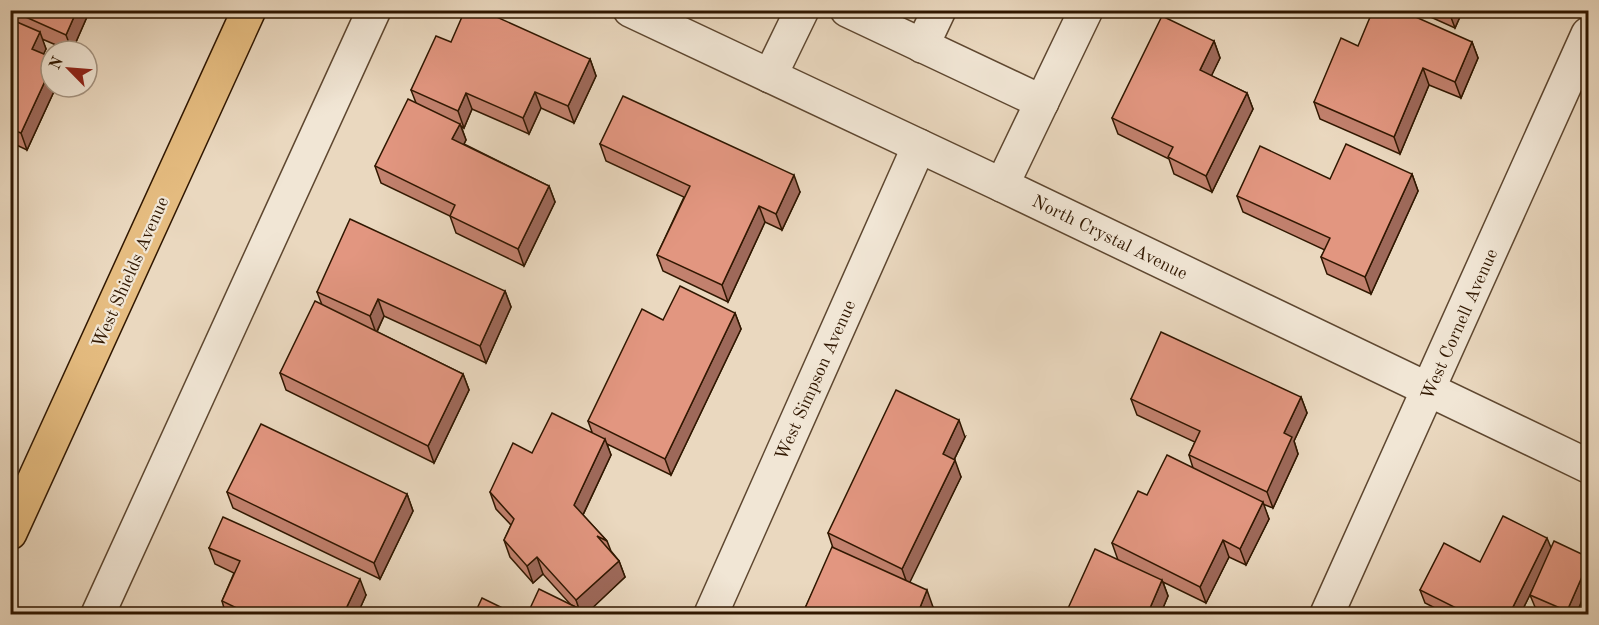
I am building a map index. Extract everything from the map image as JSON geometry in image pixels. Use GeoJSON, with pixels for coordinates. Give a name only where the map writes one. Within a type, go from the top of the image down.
{"type":"FeatureCollection","features":[{"type":"Feature","properties":{"kind":"main road","name":"West Shields Avenue"},"geometry":{"type":"LineString","coordinates":[[10,533],[249,10]]}},
{"type":"Feature","properties":{"kind":"street"},"geometry":{"type":"LineString","coordinates":[[98,615],[374,10]]}},
{"type":"Feature","properties":{"kind":"street","name":"North Crystal Avenue"},"geometry":{"type":"LineString","coordinates":[[630,10],[1002,185],[1588,466]]}},
{"type":"Feature","properties":{"kind":"street"},"geometry":{"type":"LineString","coordinates":[[770,76],[802,10]]}},
{"type":"Feature","properties":{"kind":"street"},"geometry":{"type":"LineString","coordinates":[[847,10],[1042,102]]}},
{"type":"Feature","properties":{"kind":"street"},"geometry":{"type":"LineString","coordinates":[[922,46],[939,10]]}},
{"type":"Feature","properties":{"kind":"street"},"geometry":{"type":"LineString","coordinates":[[1002,185],[1086,10]]}},
{"type":"Feature","properties":{"kind":"street","name":"West Cornell Avenue"},"geometry":{"type":"LineString","coordinates":[[1327,615],[1588,34]]}},
{"type":"Feature","properties":{"kind":"street","name":"West Simpson Avenue"},"geometry":{"type":"LineString","coordinates":[[711,615],[918,146]]}},
{"type":"Feature","properties":{"kind":"building"},"geometry":{"type":"Polygon","coordinates":[[[10,10],[77,10],[66,35],[10,10]]]}},
{"type":"Feature","properties":{"kind":"building"},"geometry":{"type":"Polygon","coordinates":[[[465,10],[481,10],[590,59],[568,106],[535,92],[523,118],[466,93],[458,111],[411,90],[436,36],[451,42],[465,10]]]}},
{"type":"Feature","properties":{"kind":"building"},"geometry":{"type":"Polygon","coordinates":[[[1373,10],[1400,10],[1472,42],[1455,82],[1423,68],[1394,137],[1314,102],[1341,38],[1358,46],[1373,10]]]}},
{"type":"Feature","properties":{"kind":"building"},"geometry":{"type":"Polygon","coordinates":[[[1162,16],[1214,41],[1200,70],[1247,93],[1206,176],[1168,157],[1173,147],[1112,118],[1162,16]]]}},
{"type":"Feature","properties":{"kind":"building"},"geometry":{"type":"Polygon","coordinates":[[[10,19],[40,32],[32,49],[39,52],[39,94],[21,133],[10,129],[10,19]]]}},
{"type":"Feature","properties":{"kind":"building"},"geometry":{"type":"Polygon","coordinates":[[[623,96],[794,175],[776,214],[759,206],[722,285],[657,255],[690,186],[600,144],[623,96]]]}},
{"type":"Feature","properties":{"kind":"building"},"geometry":{"type":"Polygon","coordinates":[[[408,99],[460,124],[452,139],[549,186],[518,249],[450,216],[455,205],[375,166],[408,99]]]}},
{"type":"Feature","properties":{"kind":"building"},"geometry":{"type":"Polygon","coordinates":[[[1346,144],[1412,174],[1365,277],[1321,257],[1330,238],[1237,196],[1260,146],[1330,179],[1346,144]]]}},
{"type":"Feature","properties":{"kind":"building"},"geometry":{"type":"Polygon","coordinates":[[[350,219],[505,291],[480,346],[378,299],[370,316],[317,292],[350,219]]]}},
{"type":"Feature","properties":{"kind":"building"},"geometry":{"type":"Polygon","coordinates":[[[680,286],[735,313],[665,459],[588,421],[642,309],[663,320],[680,286]]]}},
{"type":"Feature","properties":{"kind":"building"},"geometry":{"type":"Polygon","coordinates":[[[315,301],[463,374],[428,446],[280,373],[315,301]]]}},
{"type":"Feature","properties":{"kind":"building"},"geometry":{"type":"Polygon","coordinates":[[[1161,332],[1301,397],[1284,433],[1292,437],[1267,492],[1189,455],[1200,431],[1131,399],[1161,332]]]}},
{"type":"Feature","properties":{"kind":"building"},"geometry":{"type":"Polygon","coordinates":[[[896,390],[959,420],[943,454],[955,460],[902,569],[828,533],[896,390]]]}},
{"type":"Feature","properties":{"kind":"building"},"geometry":{"type":"Polygon","coordinates":[[[552,413],[605,439],[574,505],[607,541],[597,536],[619,561],[576,600],[537,557],[527,566],[504,540],[514,519],[490,492],[513,443],[532,453],[552,413]]]}},
{"type":"Feature","properties":{"kind":"building"},"geometry":{"type":"Polygon","coordinates":[[[261,424],[407,494],[374,563],[227,492],[261,424]]]}},
{"type":"Feature","properties":{"kind":"building"},"geometry":{"type":"Polygon","coordinates":[[[1167,455],[1263,502],[1240,549],[1223,540],[1200,587],[1112,543],[1138,491],[1147,495],[1167,455]]]}},
{"type":"Feature","properties":{"kind":"building"},"geometry":{"type":"Polygon","coordinates":[[[1503,516],[1547,538],[1509,615],[1470,615],[1420,590],[1444,543],[1480,562],[1503,516]]]}},
{"type":"Feature","properties":{"kind":"building"},"geometry":{"type":"Polygon","coordinates":[[[223,517],[360,579],[343,615],[251,615],[222,601],[240,561],[209,548],[223,517]]]}},
{"type":"Feature","properties":{"kind":"building"},"geometry":{"type":"Polygon","coordinates":[[[1554,541],[1588,557],[1588,563],[1567,611],[1530,595],[1554,541]]]}},
{"type":"Feature","properties":{"kind":"building"},"geometry":{"type":"Polygon","coordinates":[[[832,547],[927,590],[917,615],[802,615],[832,547]]]}},
{"type":"Feature","properties":{"kind":"building"},"geometry":{"type":"Polygon","coordinates":[[[1095,549],[1162,580],[1147,615],[1065,615],[1095,549]]]}},
{"type":"Feature","properties":{"kind":"building"},"geometry":{"type":"Polygon","coordinates":[[[539,589],[592,615],[527,615],[539,589]]]}},
{"type":"Feature","properties":{"kind":"building"},"geometry":{"type":"Polygon","coordinates":[[[482,598],[517,615],[474,615],[482,598]]]}}]}
